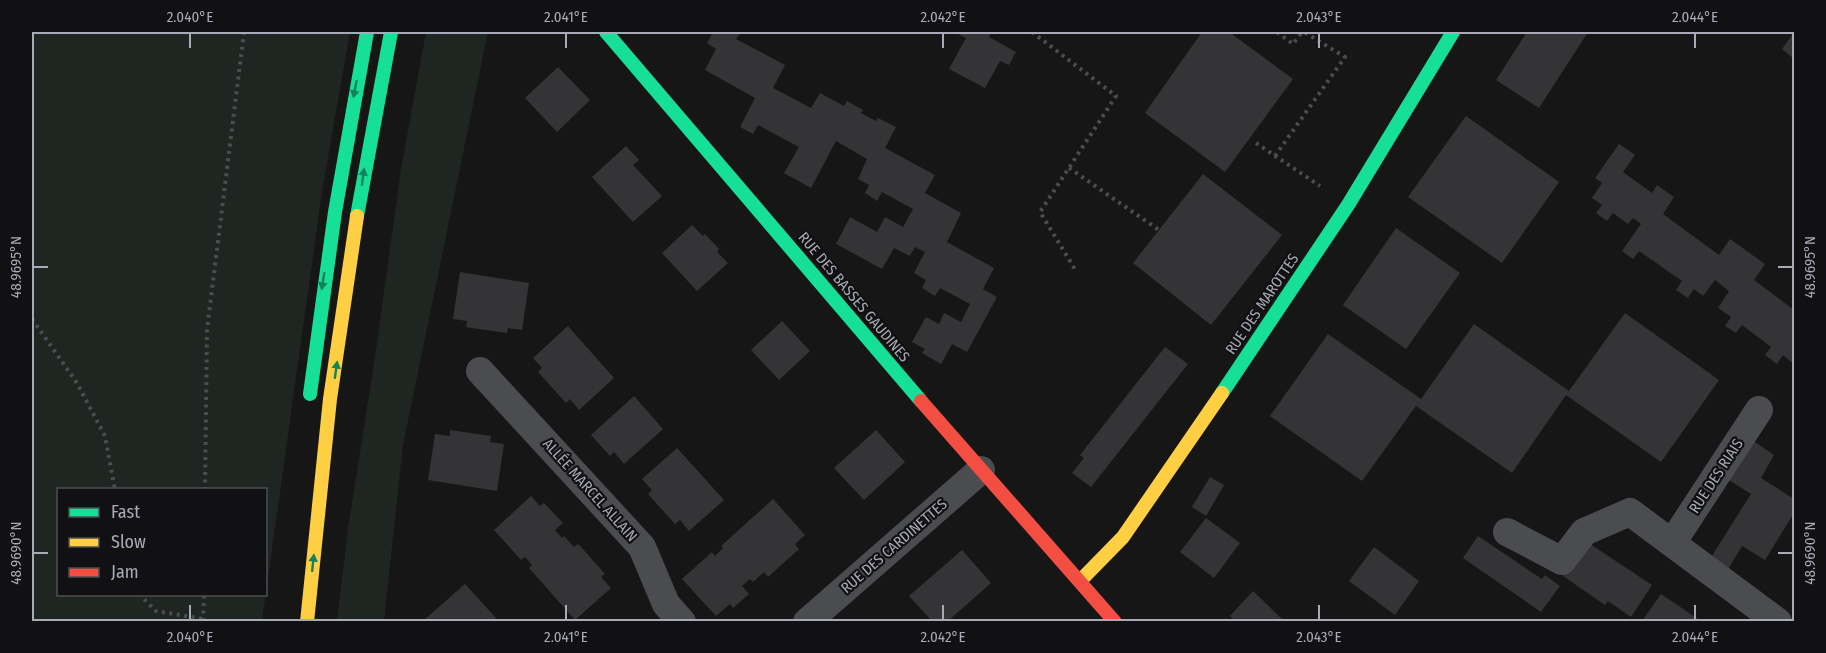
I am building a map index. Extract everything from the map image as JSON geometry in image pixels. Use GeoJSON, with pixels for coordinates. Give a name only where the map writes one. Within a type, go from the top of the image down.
{"type":"FeatureCollection","features":[{"type":"Feature","properties":{"kind":"street"},"geometry":{"type":"LineString","coordinates":[[309,409],[321,292],[344,146],[366,32]]}},
{"type":"Feature","properties":{"kind":"street"},"geometry":{"type":"LineString","coordinates":[[307,621],[326,442],[345,298],[368,148],[391,32]]}},
{"type":"Feature","properties":{"kind":"street","name":"RUE DES BASSES GAUDINES"},"geometry":{"type":"LineString","coordinates":[[606,32],[981,470],[1115,621]]}},
{"type":"Feature","properties":{"kind":"street","name":"RUE DES MAROTTES"},"geometry":{"type":"LineString","coordinates":[[1080,581],[1123,537],[1155,493],[1348,206],[1453,32]]}},
{"type":"Feature","properties":{"kind":"street","name":"ALLÉE MARCEL ALLAIN"},"geometry":{"type":"LineString","coordinates":[[480,371],[642,547],[666,604],[682,621]]}},
{"type":"Feature","properties":{"kind":"street","name":"RUE DES RIAIS"},"geometry":{"type":"LineString","coordinates":[[1672,543],[1759,410]]}},
{"type":"Feature","properties":{"kind":"street","name":"RUE DES CARDINETTES"},"geometry":{"type":"LineString","coordinates":[[807,621],[981,470]]}},
{"type":"Feature","properties":{"kind":"street"},"geometry":{"type":"LineString","coordinates":[[1507,532],[1562,561],[1584,532],[1630,512],[1778,621]]}},
{"type":"Feature","properties":{"kind":"path"},"geometry":{"type":"LineString","coordinates":[[205,488],[207,330],[244,32]]}},
{"type":"Feature","properties":{"kind":"path"},"geometry":{"type":"LineString","coordinates":[[1032,32],[1116,96],[1040,212],[1076,271]]}},
{"type":"Feature","properties":{"kind":"path"},"geometry":{"type":"LineString","coordinates":[[1275,156],[1345,57],[1303,32],[1293,44],[1277,32]]}},
{"type":"Feature","properties":{"kind":"path"},"geometry":{"type":"LineString","coordinates":[[1256,143],[1348,206]]}},
{"type":"Feature","properties":{"kind":"path"},"geometry":{"type":"LineString","coordinates":[[1069,168],[1159,230]]}},
{"type":"Feature","properties":{"kind":"path"},"geometry":{"type":"LineString","coordinates":[[32,319],[77,383],[105,436],[115,488]]}},
{"type":"Feature","properties":{"kind":"path"},"geometry":{"type":"LineString","coordinates":[[141,596],[156,611],[203,620],[204,596]]}},
{"type":"Feature","properties":{"kind":"shaded area"},"geometry":{"type":"Polygon","coordinates":[[[32,32],[350,32],[322,192],[267,585],[267,488],[57,488],[57,596],[266,596],[262,621],[32,621],[32,32]]]}},
{"type":"Feature","properties":{"kind":"shaded area"},"geometry":{"type":"Polygon","coordinates":[[[426,32],[488,32],[403,445],[384,621],[337,621],[348,528],[401,169],[426,32]]]}},
{"type":"Feature","properties":{"kind":"building"},"geometry":{"type":"Polygon","coordinates":[[[713,32],[741,32],[736,39],[785,65],[773,88],[811,108],[820,93],[844,106],[847,101],[863,110],[861,113],[876,121],[878,118],[896,127],[885,148],[935,175],[925,193],[961,213],[947,242],[994,268],[983,289],[997,297],[967,352],[952,344],[941,364],[922,353],[925,349],[912,342],[926,317],[939,324],[944,313],[961,322],[970,304],[940,288],[935,296],[922,288],[926,280],[914,273],[925,252],[915,247],[910,256],[894,248],[882,269],[836,244],[850,217],[877,232],[885,217],[903,227],[913,209],[882,192],[877,201],[865,193],[869,185],[858,179],[867,159],[836,141],[811,188],[784,173],[799,147],[758,125],[753,134],[740,127],[755,98],[705,70],[716,49],[707,43],[713,32]]]}},
{"type":"Feature","properties":{"kind":"building"},"geometry":{"type":"Polygon","coordinates":[[[954,32],[992,32],[989,37],[1016,52],[1009,65],[1000,61],[985,88],[949,69],[966,38],[954,32]]]}},
{"type":"Feature","properties":{"kind":"building"},"geometry":{"type":"Polygon","coordinates":[[[1202,32],[1229,32],[1293,79],[1225,172],[1145,113],[1202,32]]]}},
{"type":"Feature","properties":{"kind":"building"},"geometry":{"type":"Polygon","coordinates":[[[1527,32],[1588,32],[1539,108],[1496,80],[1527,32]]]}},
{"type":"Feature","properties":{"kind":"building"},"geometry":{"type":"Polygon","coordinates":[[[1794,32],[1794,59],[1782,49],[1794,32]]]}},
{"type":"Feature","properties":{"kind":"building"},"geometry":{"type":"Polygon","coordinates":[[[558,67],[590,100],[557,132],[525,98],[558,67]]]}},
{"type":"Feature","properties":{"kind":"building"},"geometry":{"type":"Polygon","coordinates":[[[1466,116],[1559,182],[1502,263],[1408,197],[1466,116]]]}},
{"type":"Feature","properties":{"kind":"building"},"geometry":{"type":"Polygon","coordinates":[[[1619,144],[1635,155],[1623,172],[1652,193],[1657,185],[1674,197],[1663,214],[1719,255],[1730,239],[1765,264],[1754,280],[1794,310],[1794,364],[1783,355],[1777,364],[1765,355],[1771,347],[1742,325],[1736,333],[1725,326],[1731,317],[1718,308],[1729,291],[1715,280],[1703,296],[1694,289],[1688,298],[1676,290],[1682,281],[1639,251],[1633,259],[1622,251],[1641,224],[1633,218],[1628,224],[1613,213],[1607,221],[1596,213],[1602,205],[1592,198],[1602,183],[1595,178],[1619,144]]]}},
{"type":"Feature","properties":{"kind":"building"},"geometry":{"type":"Polygon","coordinates":[[[626,146],[639,160],[633,165],[662,196],[633,222],[592,177],[626,146]]]}},
{"type":"Feature","properties":{"kind":"building"},"geometry":{"type":"Polygon","coordinates":[[[1203,174],[1282,235],[1211,325],[1133,263],[1203,174]]]}},
{"type":"Feature","properties":{"kind":"building"},"geometry":{"type":"Polygon","coordinates":[[[692,225],[703,236],[705,234],[728,263],[697,291],[662,253],[692,225]]]}},
{"type":"Feature","properties":{"kind":"building"},"geometry":{"type":"Polygon","coordinates":[[[1396,228],[1460,273],[1406,349],[1343,305],[1396,228]]]}},
{"type":"Feature","properties":{"kind":"building"},"geometry":{"type":"Polygon","coordinates":[[[460,272],[529,283],[522,330],[508,328],[507,333],[472,328],[466,327],[467,321],[453,319],[460,272]]]}},
{"type":"Feature","properties":{"kind":"building"},"geometry":{"type":"Polygon","coordinates":[[[1625,313],[1719,380],[1661,462],[1566,395],[1512,473],[1416,406],[1362,481],[1270,416],[1328,334],[1421,399],[1474,324],[1569,391],[1625,313]]]}},
{"type":"Feature","properties":{"kind":"building"},"geometry":{"type":"Polygon","coordinates":[[[782,321],[810,351],[779,380],[751,350],[782,321]]]}},
{"type":"Feature","properties":{"kind":"building"},"geometry":{"type":"Polygon","coordinates":[[[568,326],[614,378],[579,410],[570,399],[566,403],[538,372],[542,368],[533,358],[568,326]]]}},
{"type":"Feature","properties":{"kind":"building"},"geometry":{"type":"Polygon","coordinates":[[[1165,347],[1188,364],[1091,487],[1072,473],[1084,458],[1080,455],[1165,347]]]}},
{"type":"Feature","properties":{"kind":"building"},"geometry":{"type":"Polygon","coordinates":[[[634,396],[663,429],[624,464],[614,452],[610,456],[591,435],[634,396]]]}},
{"type":"Feature","properties":{"kind":"building"},"geometry":{"type":"Polygon","coordinates":[[[450,430],[491,436],[490,442],[504,444],[497,491],[428,480],[435,434],[450,436],[450,430]]]}},
{"type":"Feature","properties":{"kind":"building"},"geometry":{"type":"Polygon","coordinates":[[[876,430],[905,462],[864,500],[834,468],[876,430]]]}},
{"type":"Feature","properties":{"kind":"building"},"geometry":{"type":"Polygon","coordinates":[[[1752,440],[1774,455],[1761,478],[1794,499],[1794,513],[1765,560],[1742,546],[1727,571],[1710,559],[1751,494],[1727,479],[1752,440]]]}},
{"type":"Feature","properties":{"kind":"building"},"geometry":{"type":"Polygon","coordinates":[[[677,448],[724,500],[689,531],[680,520],[675,524],[648,494],[652,490],[642,479],[677,448]]]}},
{"type":"Feature","properties":{"kind":"building"},"geometry":{"type":"Polygon","coordinates":[[[1210,477],[1224,485],[1206,516],[1192,507],[1210,477]]]}},
{"type":"Feature","properties":{"kind":"building"},"geometry":{"type":"Polygon","coordinates":[[[531,496],[540,506],[544,503],[563,523],[555,530],[574,547],[578,544],[581,547],[605,574],[601,577],[611,588],[575,620],[529,568],[532,565],[525,557],[521,560],[494,530],[531,496]]]}},
{"type":"Feature","properties":{"kind":"building"},"geometry":{"type":"Polygon","coordinates":[[[773,499],[805,535],[795,544],[799,549],[768,577],[764,572],[753,582],[750,579],[742,586],[749,594],[733,608],[730,604],[716,616],[682,579],[712,552],[715,556],[723,548],[721,546],[773,499]]]}},
{"type":"Feature","properties":{"kind":"building"},"geometry":{"type":"Polygon","coordinates":[[[1206,518],[1240,543],[1214,578],[1180,552],[1206,518]]]}},
{"type":"Feature","properties":{"kind":"building"},"geometry":{"type":"Polygon","coordinates":[[[1478,536],[1542,579],[1545,575],[1560,586],[1541,612],[1463,558],[1478,536]]]}},
{"type":"Feature","properties":{"kind":"building"},"geometry":{"type":"Polygon","coordinates":[[[1587,542],[1652,585],[1631,617],[1608,601],[1605,605],[1563,576],[1587,542]]]}},
{"type":"Feature","properties":{"kind":"building"},"geometry":{"type":"Polygon","coordinates":[[[1374,547],[1419,581],[1395,615],[1349,581],[1374,547]]]}},
{"type":"Feature","properties":{"kind":"building"},"geometry":{"type":"Polygon","coordinates":[[[962,550],[991,583],[948,621],[932,621],[909,596],[962,550]]]}},
{"type":"Feature","properties":{"kind":"building"},"geometry":{"type":"Polygon","coordinates":[[[465,584],[496,618],[492,621],[423,621],[465,584]]]}},
{"type":"Feature","properties":{"kind":"building"},"geometry":{"type":"Polygon","coordinates":[[[1253,591],[1282,619],[1279,621],[1235,621],[1230,616],[1253,591]]]}},
{"type":"Feature","properties":{"kind":"building"},"geometry":{"type":"Polygon","coordinates":[[[1661,594],[1701,621],[1642,621],[1661,594]]]}},
{"type":"Feature","properties":{"kind":"traffic: fast"},"geometry":{"type":"LineString","coordinates":[[310,394],[335,212],[367,32]]}},
{"type":"Feature","properties":{"kind":"traffic: fast"},"geometry":{"type":"LineString","coordinates":[[357,216],[391,32]]}},
{"type":"Feature","properties":{"kind":"traffic: fast"},"geometry":{"type":"LineString","coordinates":[[606,32],[921,401]]}},
{"type":"Feature","properties":{"kind":"traffic: fast"},"geometry":{"type":"LineString","coordinates":[[1222,393],[1348,205],[1453,32]]}},
{"type":"Feature","properties":{"kind":"traffic: slow"},"geometry":{"type":"LineString","coordinates":[[307,622],[330,399],[357,216]]}},
{"type":"Feature","properties":{"kind":"traffic: slow"},"geometry":{"type":"LineString","coordinates":[[1080,581],[1123,537],[1222,393]]}},
{"type":"Feature","properties":{"kind":"traffic: jam"},"geometry":{"type":"LineString","coordinates":[[921,401],[1115,622]]}}]}
